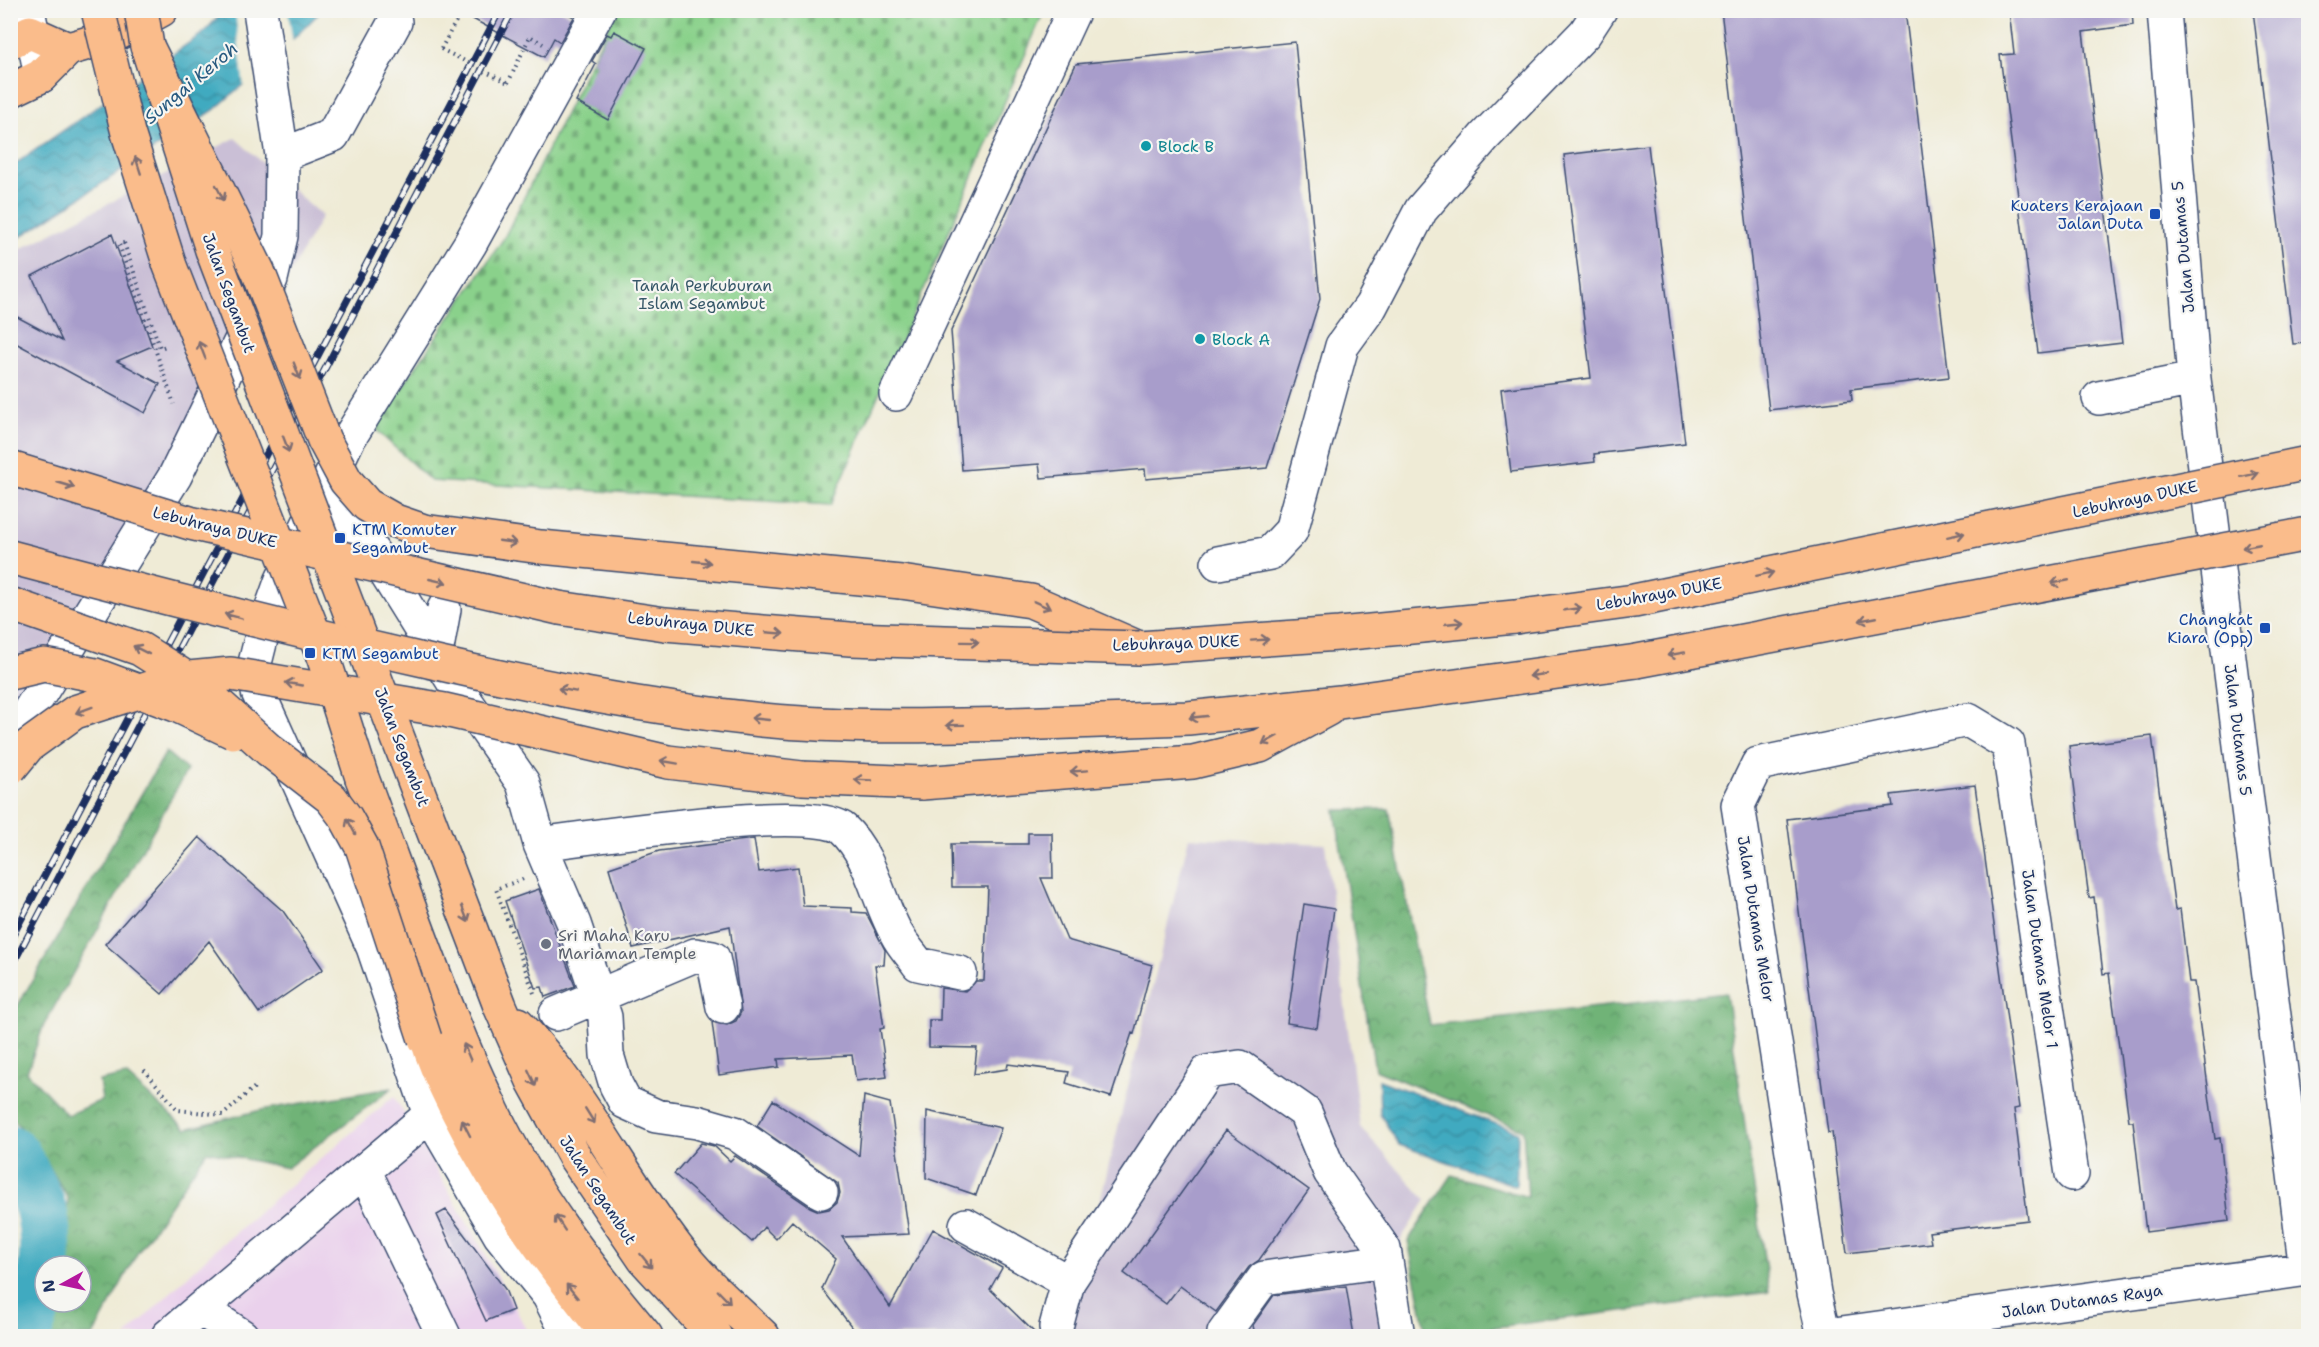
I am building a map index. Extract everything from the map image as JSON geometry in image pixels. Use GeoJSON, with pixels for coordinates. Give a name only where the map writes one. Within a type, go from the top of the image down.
{"type":"FeatureCollection","features":[{"type":"Feature","properties":{"kind":"main road"},"geometry":{"type":"LineString","coordinates":[[98,10],[128,133],[171,266],[324,659],[362,778],[391,877],[425,1039]]}},
{"type":"Feature","properties":{"kind":"main road","name":"Jalan Segambut"},"geometry":{"type":"LineString","coordinates":[[141,10],[147,46],[212,250],[500,1006],[533,1081],[576,1159],[644,1259],[715,1336]]}},
{"type":"Feature","properties":{"kind":"main road"},"geometry":{"type":"LineString","coordinates":[[10,91],[41,76],[68,49],[113,36],[161,10]]}},
{"type":"Feature","properties":{"kind":"main road"},"geometry":{"type":"LineString","coordinates":[[23,28],[68,49]]}},
{"type":"Feature","properties":{"kind":"main road"},"geometry":{"type":"LineString","coordinates":[[147,46],[258,271],[324,440],[346,481],[367,505],[395,521],[424,531],[541,546],[902,582],[1031,601],[1138,648]]}},
{"type":"Feature","properties":{"kind":"main road","name":"Lebuhraya DUKE"},"geometry":{"type":"LineString","coordinates":[[10,468],[190,523],[559,608],[665,624],[850,639],[1138,648],[1351,633],[1515,617],[1634,601],[2308,463]]}},
{"type":"Feature","properties":{"kind":"main road"},"geometry":{"type":"LineString","coordinates":[[10,557],[259,623],[527,683],[647,704],[762,720],[887,727],[1188,718],[1340,702],[1637,661],[2308,534]]}},
{"type":"Feature","properties":{"kind":"main road"},"geometry":{"type":"LineString","coordinates":[[10,604],[140,649],[197,685],[269,750],[331,798],[346,818],[362,847],[425,1039],[449,1094],[508,1203],[546,1258],[609,1336]]}},
{"type":"Feature","properties":{"kind":"main road"},"geometry":{"type":"LineString","coordinates":[[10,673],[44,665],[95,675],[176,705],[269,750]]}},
{"type":"Feature","properties":{"kind":"main road"},"geometry":{"type":"LineString","coordinates":[[10,768],[28,746],[75,712],[178,679],[204,675],[231,674],[445,710],[668,762],[802,778],[922,783],[1193,762],[1260,746],[1340,702]]}},
{"type":"Feature","properties":{"kind":"main road"},"geometry":{"type":"LineString","coordinates":[[362,778],[450,1012],[493,1113],[533,1182],[591,1270],[646,1336]]}},
{"type":"Feature","properties":{"kind":"main road"},"geometry":{"type":"LineString","coordinates":[[500,1006],[543,1051],[585,1107],[678,1250],[763,1336]]}},
{"type":"Feature","properties":{"kind":"street"},"geometry":{"type":"LineString","coordinates":[[10,742],[175,476],[271,279],[281,236],[282,155],[273,82],[260,10]]}},
{"type":"Feature","properties":{"kind":"street"},"geometry":{"type":"LineString","coordinates":[[569,1336],[549,1296],[500,1235],[430,1115],[373,947],[258,692],[255,663],[262,635],[281,582],[348,440],[470,244],[599,10]]}},
{"type":"Feature","properties":{"kind":"street"},"geometry":{"type":"LineString","coordinates":[[896,394],[1074,10]]}},
{"type":"Feature","properties":{"kind":"street"},"geometry":{"type":"LineString","coordinates":[[1218,563],[1270,553],[1292,531],[1342,346],[1371,306],[1421,210],[1485,136],[1585,33],[1600,10]]}},
{"type":"Feature","properties":{"kind":"street","name":"Jalan Dutamas 5"},"geometry":{"type":"LineString","coordinates":[[2164,10],[2194,379],[2307,1270]]}},
{"type":"Feature","properties":{"kind":"street"},"geometry":{"type":"LineString","coordinates":[[282,155],[333,135],[395,22]]}},
{"type":"Feature","properties":{"kind":"street"},"geometry":{"type":"LineString","coordinates":[[23,28],[41,76]]}},
{"type":"Feature","properties":{"kind":"street"},"geometry":{"type":"LineString","coordinates":[[2099,398],[2194,379]]}},
{"type":"Feature","properties":{"kind":"street"},"geometry":{"type":"LineString","coordinates":[[325,490],[372,551],[436,654],[523,783],[545,857],[574,924],[605,1017],[607,1055],[616,1085],[625,1102],[656,1116],[697,1122],[735,1133],[821,1192]]}},
{"type":"Feature","properties":{"kind":"street"},"geometry":{"type":"LineString","coordinates":[[436,654],[444,609]]}},
{"type":"Feature","properties":{"kind":"street","name":"Jalan Dutamas Melor"},"geometry":{"type":"LineString","coordinates":[[1822,1336],[1738,805],[1758,764],[1968,720],[2008,744]]}},
{"type":"Feature","properties":{"kind":"street","name":"Jalan Dutamas Melor 1"},"geometry":{"type":"LineString","coordinates":[[2008,744],[2072,1174]]}},
{"type":"Feature","properties":{"kind":"street"},"geometry":{"type":"LineString","coordinates":[[545,857],[689,825],[806,819],[841,827],[858,847],[898,937],[918,964],[960,973]]}},
{"type":"Feature","properties":{"kind":"street"},"geometry":{"type":"LineString","coordinates":[[556,1014],[695,955],[713,958],[723,1007]]}},
{"type":"Feature","properties":{"kind":"street"},"geometry":{"type":"LineString","coordinates":[[1057,1336],[1056,1327],[1068,1282],[1207,1072],[1240,1067],[1305,1112],[1330,1172],[1384,1249],[1398,1336]]}},
{"type":"Feature","properties":{"kind":"street"},"geometry":{"type":"LineString","coordinates":[[174,1335],[201,1309],[430,1115]]}},
{"type":"Feature","properties":{"kind":"street"},"geometry":{"type":"LineString","coordinates":[[365,1172],[444,1336]]}},
{"type":"Feature","properties":{"kind":"street"},"geometry":{"type":"LineString","coordinates":[[966,1225],[1068,1282]]}},
{"type":"Feature","properties":{"kind":"street"},"geometry":{"type":"LineString","coordinates":[[1224,1333],[1264,1278],[1386,1261]]}},
{"type":"Feature","properties":{"kind":"street","name":"Jalan Dutamas Raya"},"geometry":{"type":"LineString","coordinates":[[1822,1336],[2307,1270]]}},
{"type":"Feature","properties":{"kind":"street"},"geometry":{"type":"LineString","coordinates":[[201,1309],[242,1336]]}},
{"type":"Feature","properties":{"kind":"path"},"geometry":{"type":"LineString","coordinates":[[462,10],[441,49],[508,83],[530,36],[539,40]]}},
{"type":"Feature","properties":{"kind":"path"},"geometry":{"type":"LineString","coordinates":[[166,346],[160,348],[124,243],[119,244],[177,412],[194,436]]}},
{"type":"Feature","properties":{"kind":"path"},"geometry":{"type":"LineString","coordinates":[[545,857],[496,889],[535,996],[556,1014]]}},
{"type":"Feature","properties":{"kind":"path"},"geometry":{"type":"LineString","coordinates":[[144,1070],[178,1110],[223,1115],[257,1085]]}},
{"type":"Feature","properties":{"kind":"shaded area"},"geometry":{"type":"Polygon","coordinates":[[[235,138],[322,216],[11,775],[11,254],[235,138]]]}},
{"type":"Feature","properties":{"kind":"shaded area"},"geometry":{"type":"Polygon","coordinates":[[[1189,837],[1325,844],[1360,1127],[1426,1200],[1401,1239],[1414,1336],[1079,1336],[1069,1328],[1189,837]]]}},
{"type":"Feature","properties":{"kind":"shaded area"},"geometry":{"type":"Polygon","coordinates":[[[394,1096],[513,1303],[529,1336],[126,1336],[209,1255],[394,1096]]]}},
{"type":"Feature","properties":{"kind":"green space","name":"Tanah Perkuburan Islam Segambut"},"geometry":{"type":"Polygon","coordinates":[[[616,11],[1044,11],[831,505],[431,481],[374,428],[504,238],[616,11]]]}},
{"type":"Feature","properties":{"kind":"green space"},"geometry":{"type":"Polygon","coordinates":[[[166,752],[187,770],[43,1027],[27,1072],[67,1115],[102,1100],[99,1081],[126,1075],[186,1129],[261,1110],[392,1088],[287,1168],[207,1151],[138,1252],[93,1336],[44,1336],[49,1314],[93,1314],[93,1254],[60,1254],[68,1199],[36,1143],[11,1118],[11,1017],[166,752]]]}},
{"type":"Feature","properties":{"kind":"green space"},"geometry":{"type":"Polygon","coordinates":[[[1389,809],[1430,1025],[1726,993],[1769,1292],[1427,1336],[1408,1241],[1452,1175],[1528,1197],[1523,1130],[1375,1070],[1335,810],[1389,809]]]}},
{"type":"Feature","properties":{"kind":"water","name":"Sungai Keroh"},"geometry":{"type":"Polygon","coordinates":[[[224,11],[321,11],[278,54],[214,110],[11,243],[11,167],[203,33],[224,11]]]}},
{"type":"Feature","properties":{"kind":"water"},"geometry":{"type":"Polygon","coordinates":[[[1379,1080],[1518,1132],[1516,1186],[1399,1145],[1380,1114],[1379,1080]]]}},
{"type":"Feature","properties":{"kind":"pier"},"geometry":{"type":"Polygon","coordinates":[[[235,11],[288,11],[293,43],[244,88],[235,11]]]}},
{"type":"Feature","properties":{"kind":"building"},"geometry":{"type":"Polygon","coordinates":[[[456,10],[561,10],[574,17],[560,42],[554,38],[544,57],[456,10]]]}},
{"type":"Feature","properties":{"kind":"building"},"geometry":{"type":"Polygon","coordinates":[[[1721,10],[1905,10],[1949,377],[1851,389],[1852,400],[1769,410],[1721,10]]]}},
{"type":"Feature","properties":{"kind":"building"},"geometry":{"type":"Polygon","coordinates":[[[2009,10],[2132,10],[2133,25],[2083,32],[2122,343],[2038,353],[2000,55],[2014,54],[2009,10]]]}},
{"type":"Feature","properties":{"kind":"building"},"geometry":{"type":"Polygon","coordinates":[[[2253,10],[2308,10],[2308,343],[2293,344],[2253,10]]]}},
{"type":"Feature","properties":{"kind":"building"},"geometry":{"type":"Polygon","coordinates":[[[614,31],[646,48],[608,120],[576,102],[596,64],[592,61],[607,34],[611,36],[614,31]]]}},
{"type":"Feature","properties":{"kind":"building"},"geometry":{"type":"Polygon","coordinates":[[[1295,42],[1320,299],[1267,468],[1146,479],[1145,469],[1041,478],[1039,464],[962,470],[951,331],[1076,64],[1295,42]]]}},
{"type":"Feature","properties":{"kind":"building"},"geometry":{"type":"Polygon","coordinates":[[[1648,145],[1685,443],[1594,454],[1595,462],[1511,472],[1501,389],[1591,378],[1564,155],[1648,145]]]}},
{"type":"Feature","properties":{"kind":"building"},"geometry":{"type":"Polygon","coordinates":[[[112,234],[152,346],[117,361],[160,384],[145,413],[10,340],[10,313],[62,341],[32,276],[112,234]]]}},
{"type":"Feature","properties":{"kind":"building"},"geometry":{"type":"Polygon","coordinates":[[[2152,736],[2175,910],[2180,909],[2189,982],[2194,982],[2215,1139],[2220,1138],[2229,1221],[2146,1232],[2133,1121],[2129,1121],[2109,973],[2103,974],[2094,897],[2089,898],[2069,746],[2152,736]]]}},
{"type":"Feature","properties":{"kind":"building"},"geometry":{"type":"Polygon","coordinates":[[[1975,785],[2019,1108],[2014,1109],[2028,1220],[1929,1232],[1931,1243],[1847,1253],[1832,1132],[1828,1133],[1787,819],[1893,806],[1891,795],[1975,785]]]}},
{"type":"Feature","properties":{"kind":"building"},"geometry":{"type":"Polygon","coordinates":[[[1028,833],[1052,833],[1053,878],[1041,878],[1067,940],[1152,965],[1134,1034],[1132,1033],[1111,1097],[1066,1083],[1069,1072],[1008,1064],[1007,1069],[974,1074],[977,1048],[929,1047],[929,1020],[940,1020],[941,988],[965,991],[976,981],[984,981],[988,887],[952,887],[951,844],[1028,844],[1028,833]]]}},
{"type":"Feature","properties":{"kind":"building"},"geometry":{"type":"Polygon","coordinates":[[[199,837],[283,911],[323,969],[259,1013],[209,941],[162,994],[105,944],[199,837]]]}},
{"type":"Feature","properties":{"kind":"building"},"geometry":{"type":"Polygon","coordinates":[[[754,839],[759,872],[798,867],[803,906],[852,908],[852,912],[866,913],[885,950],[884,965],[875,965],[884,1028],[880,1029],[887,1077],[856,1081],[852,1055],[778,1059],[779,1067],[719,1075],[712,1022],[727,1025],[736,1021],[741,1012],[730,926],[633,948],[609,868],[659,851],[754,839]]]}},
{"type":"Feature","properties":{"kind":"building","name":"Sri Maha Karu Mariaman Temple"},"geometry":{"type":"Polygon","coordinates":[[[539,889],[575,986],[545,997],[542,987],[535,988],[505,901],[539,889]]]}},
{"type":"Feature","properties":{"kind":"building"},"geometry":{"type":"Polygon","coordinates":[[[1304,904],[1334,909],[1317,1028],[1287,1023],[1304,904]]]}},
{"type":"Feature","properties":{"kind":"building"},"geometry":{"type":"Polygon","coordinates":[[[864,1096],[890,1103],[909,1234],[842,1237],[890,1307],[933,1229],[1002,1268],[990,1289],[1038,1336],[859,1336],[822,1289],[836,1259],[792,1221],[776,1239],[764,1227],[752,1242],[674,1174],[701,1143],[714,1146],[730,1161],[735,1156],[810,1207],[819,1211],[829,1209],[837,1202],[840,1193],[838,1183],[757,1126],[773,1100],[859,1156],[864,1096]]]}},
{"type":"Feature","properties":{"kind":"building"},"geometry":{"type":"Polygon","coordinates":[[[927,1111],[1001,1128],[976,1195],[926,1178],[927,1111]]]}},
{"type":"Feature","properties":{"kind":"building"},"geometry":{"type":"Polygon","coordinates":[[[1226,1130],[1309,1190],[1259,1260],[1249,1267],[1216,1312],[1180,1286],[1166,1304],[1124,1273],[1226,1130]]]}},
{"type":"Feature","properties":{"kind":"building"},"geometry":{"type":"Polygon","coordinates":[[[446,1210],[505,1289],[513,1310],[486,1321],[437,1215],[446,1210]]]}},
{"type":"Feature","properties":{"kind":"building"},"geometry":{"type":"Polygon","coordinates":[[[1346,1286],[1354,1336],[1255,1336],[1253,1325],[1274,1295],[1346,1286]]]}},
{"type":"Feature","properties":{"kind":"waterway"},"geometry":{"type":"LineString","coordinates":[[10,1151],[15,1155],[36,1196],[44,1226],[43,1274],[24,1336]]}},
{"type":"Feature","properties":{"kind":"railway"},"geometry":{"type":"LineString","coordinates":[[10,941],[500,10]]}},
{"type":"Feature","properties":{"kind":"railway"},"geometry":{"type":"LineString","coordinates":[[10,970],[513,10]]}},
{"type":"Feature","properties":{"kind":"place","name":"Block B"},"geometry":{"type":"Point","coordinates":[1146,146]}},
{"type":"Feature","properties":{"kind":"place","name":"Kuaters Kerajaan Jalan Duta"},"geometry":{"type":"Point","coordinates":[2155,214]}},
{"type":"Feature","properties":{"kind":"place","name":"Block A"},"geometry":{"type":"Point","coordinates":[1200,339]}},
{"type":"Feature","properties":{"kind":"place","name":"KTM Komuter Segambut"},"geometry":{"type":"Point","coordinates":[340,538]}},
{"type":"Feature","properties":{"kind":"place","name":"Changkat Kiara (Opp)"},"geometry":{"type":"Point","coordinates":[2265,628]}},
{"type":"Feature","properties":{"kind":"place","name":"KTM Segambut"},"geometry":{"type":"Point","coordinates":[310,653]}},
{"type":"Feature","properties":{"kind":"place","name":"Sri Maha Karu Mariaman Temple"},"geometry":{"type":"Point","coordinates":[546,944]}}]}
